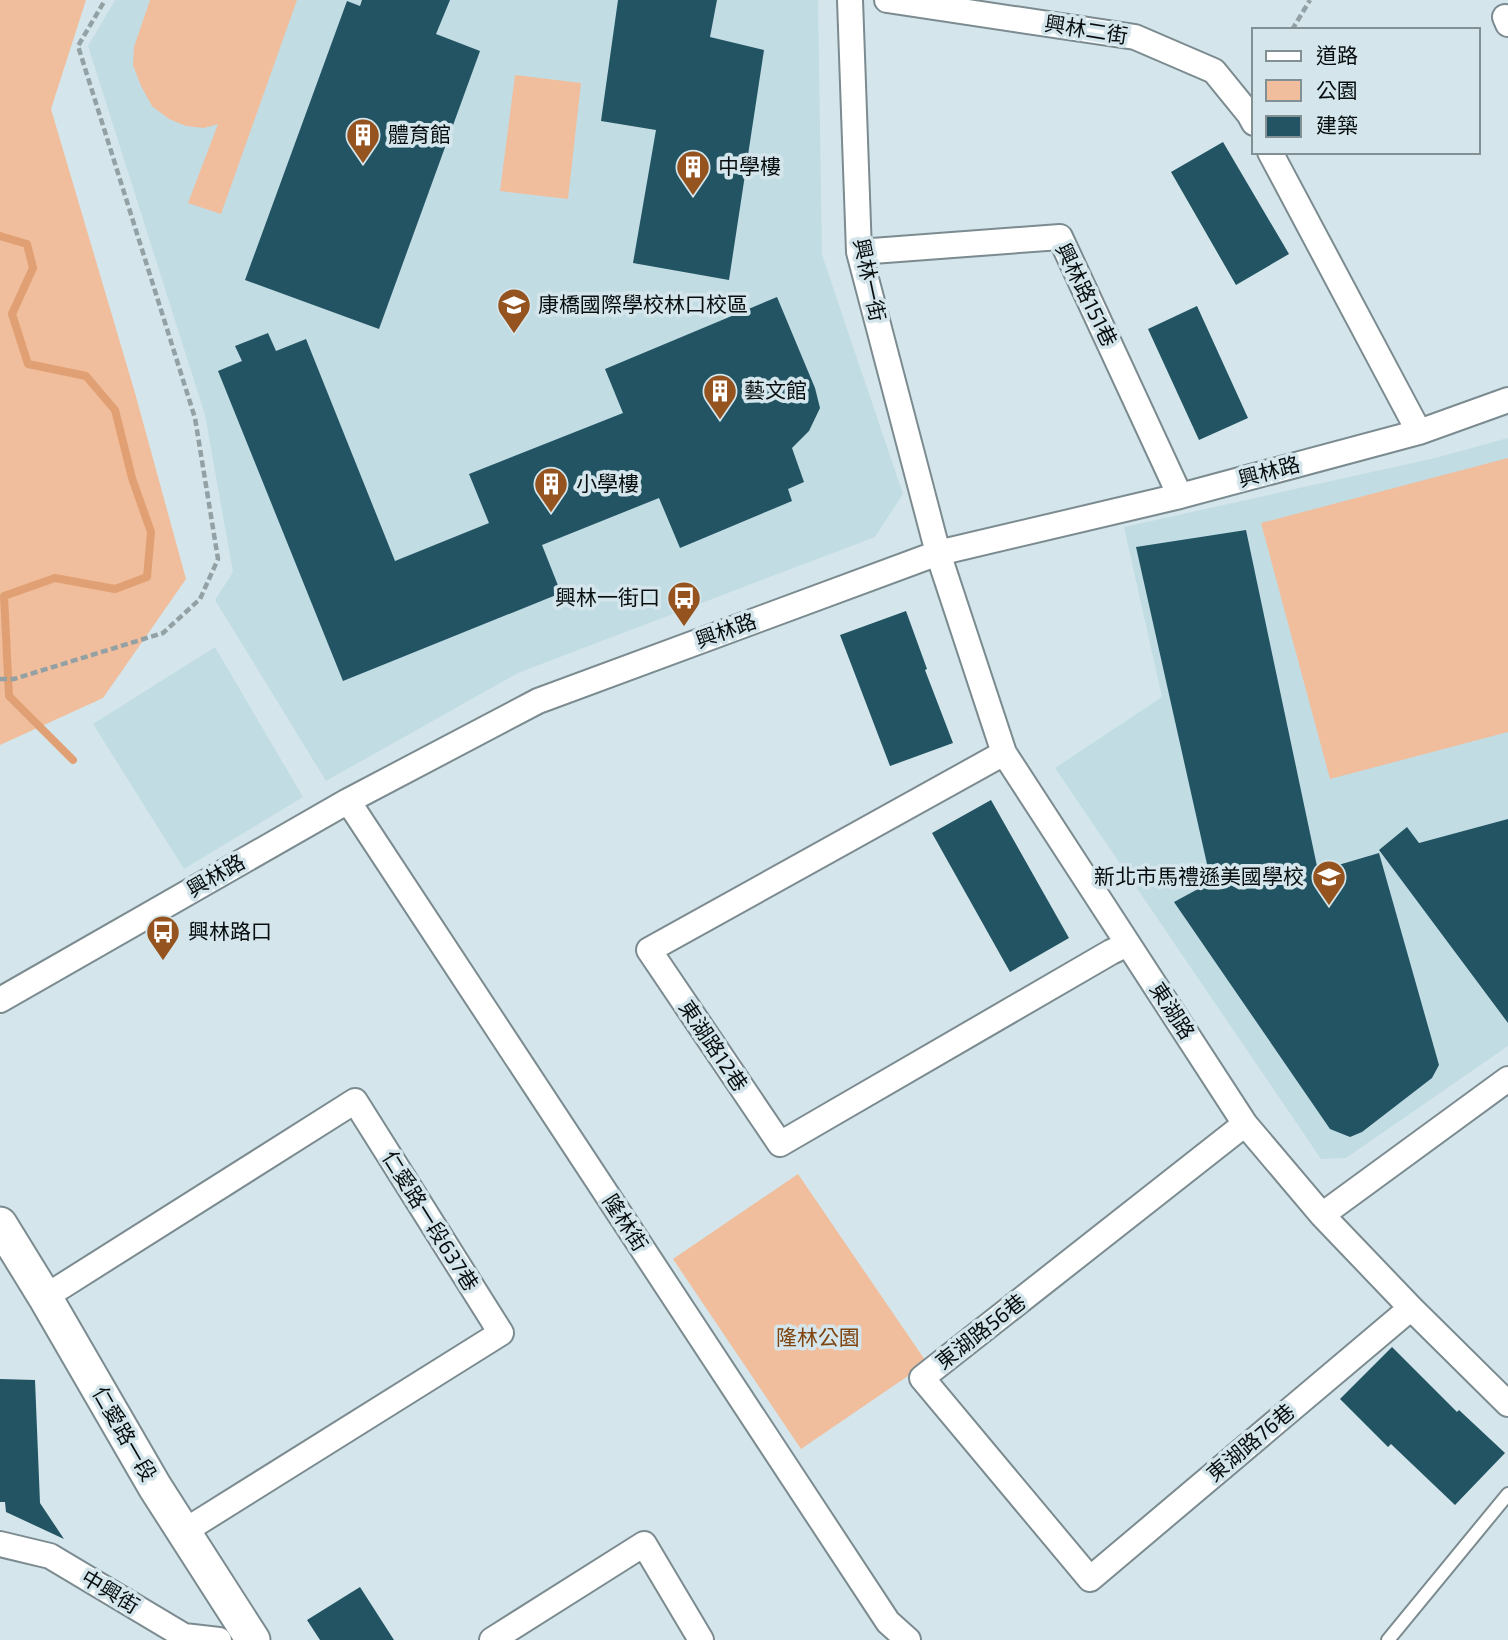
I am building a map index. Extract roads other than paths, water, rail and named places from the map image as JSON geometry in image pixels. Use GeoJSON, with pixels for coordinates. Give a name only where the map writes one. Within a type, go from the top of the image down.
{"type":"FeatureCollection","features":[{"type":"Feature","properties":{"kind":"main road","name":"仁愛路一段"},"geometry":{"type":"LineString","coordinates":[[0,1224],[155,1487],[253,1640]]}},
{"type":"Feature","properties":{"kind":"street","name":"興林一街"},"geometry":{"type":"LineString","coordinates":[[850,0],[859,252],[938,553]]}},
{"type":"Feature","properties":{"kind":"street","name":"興林二街"},"geometry":{"type":"LineString","coordinates":[[887,0],[1135,37],[1214,71],[1252,119]]}},
{"type":"Feature","properties":{"kind":"street"},"geometry":{"type":"LineString","coordinates":[[1271,154],[1419,432]]}},
{"type":"Feature","properties":{"kind":"street","name":"興林路151巷"},"geometry":{"type":"LineString","coordinates":[[859,252],[1060,237],[1180,496]]}},
{"type":"Feature","properties":{"kind":"street","name":"興林路"},"geometry":{"type":"LineString","coordinates":[[0,1000],[348,801],[537,701],[938,553],[1180,496],[1419,432],[1508,400]]}},
{"type":"Feature","properties":{"kind":"street","name":"東湖路"},"geometry":{"type":"LineString","coordinates":[[938,553],[1004,753],[1245,1124],[1322,1215],[1508,1404]]}},
{"type":"Feature","properties":{"kind":"street","name":"東湖路12巷"},"geometry":{"type":"LineString","coordinates":[[1004,753],[649,950],[780,1144],[1128,944]]}},
{"type":"Feature","properties":{"kind":"street","name":"隆林街"},"geometry":{"type":"LineString","coordinates":[[348,801],[888,1622],[908,1640]]}},
{"type":"Feature","properties":{"kind":"street"},"geometry":{"type":"LineString","coordinates":[[1322,1215],[1508,1079]]}},
{"type":"Feature","properties":{"kind":"street","name":"仁愛路一段637巷"},"geometry":{"type":"LineString","coordinates":[[45,1297],[355,1101],[501,1334],[183,1532]]}},
{"type":"Feature","properties":{"kind":"street","name":"東湖路56巷"},"geometry":{"type":"LineString","coordinates":[[1090,1579],[922,1378],[1245,1124]]}},
{"type":"Feature","properties":{"kind":"street","name":"東湖路76巷"},"geometry":{"type":"LineString","coordinates":[[1090,1579],[1411,1308]]}},
{"type":"Feature","properties":{"kind":"street","name":"中興街"},"geometry":{"type":"LineString","coordinates":[[0,1544],[50,1556],[184,1636],[219,1640]]}},
{"type":"Feature","properties":{"kind":"street"},"geometry":{"type":"LineString","coordinates":[[492,1640],[644,1544],[701,1640]]}},
{"type":"Feature","properties":{"kind":"lane"},"geometry":{"type":"LineString","coordinates":[[1388,1640],[1508,1493]]}},
{"type":"Feature","properties":{"kind":"waterway"},"geometry":{"type":"LineString","coordinates":[[0,236],[27,244],[33,268],[12,314],[28,364],[86,376],[115,410],[132,478],[151,532],[147,577],[115,589],[55,578],[4,596],[9,696],[73,760]]}},
{"type":"Feature","properties":{"kind":"place","name":"體育館"},"geometry":{"type":"Point","coordinates":[363,165]}},
{"type":"Feature","properties":{"kind":"place","name":"中學樓"},"geometry":{"type":"Point","coordinates":[693,197]}},
{"type":"Feature","properties":{"kind":"place","name":"康橋國際學校林口校區"},"geometry":{"type":"Point","coordinates":[514,335]}},
{"type":"Feature","properties":{"kind":"place","name":"藝文館"},"geometry":{"type":"Point","coordinates":[720,421]}},
{"type":"Feature","properties":{"kind":"place","name":"小學樓"},"geometry":{"type":"Point","coordinates":[551,514]}},
{"type":"Feature","properties":{"kind":"place","name":"興林一街口"},"geometry":{"type":"Point","coordinates":[684,628]}},
{"type":"Feature","properties":{"kind":"place","name":"新北市馬禮遜美國學校"},"geometry":{"type":"Point","coordinates":[1329,907]}},
{"type":"Feature","properties":{"kind":"place","name":"興林路口"},"geometry":{"type":"Point","coordinates":[163,962]}},
{"type":"Feature","properties":{"kind":"park label","name":"隆林公園"},"geometry":{"type":"Point","coordinates":[818,1338]}}]}
